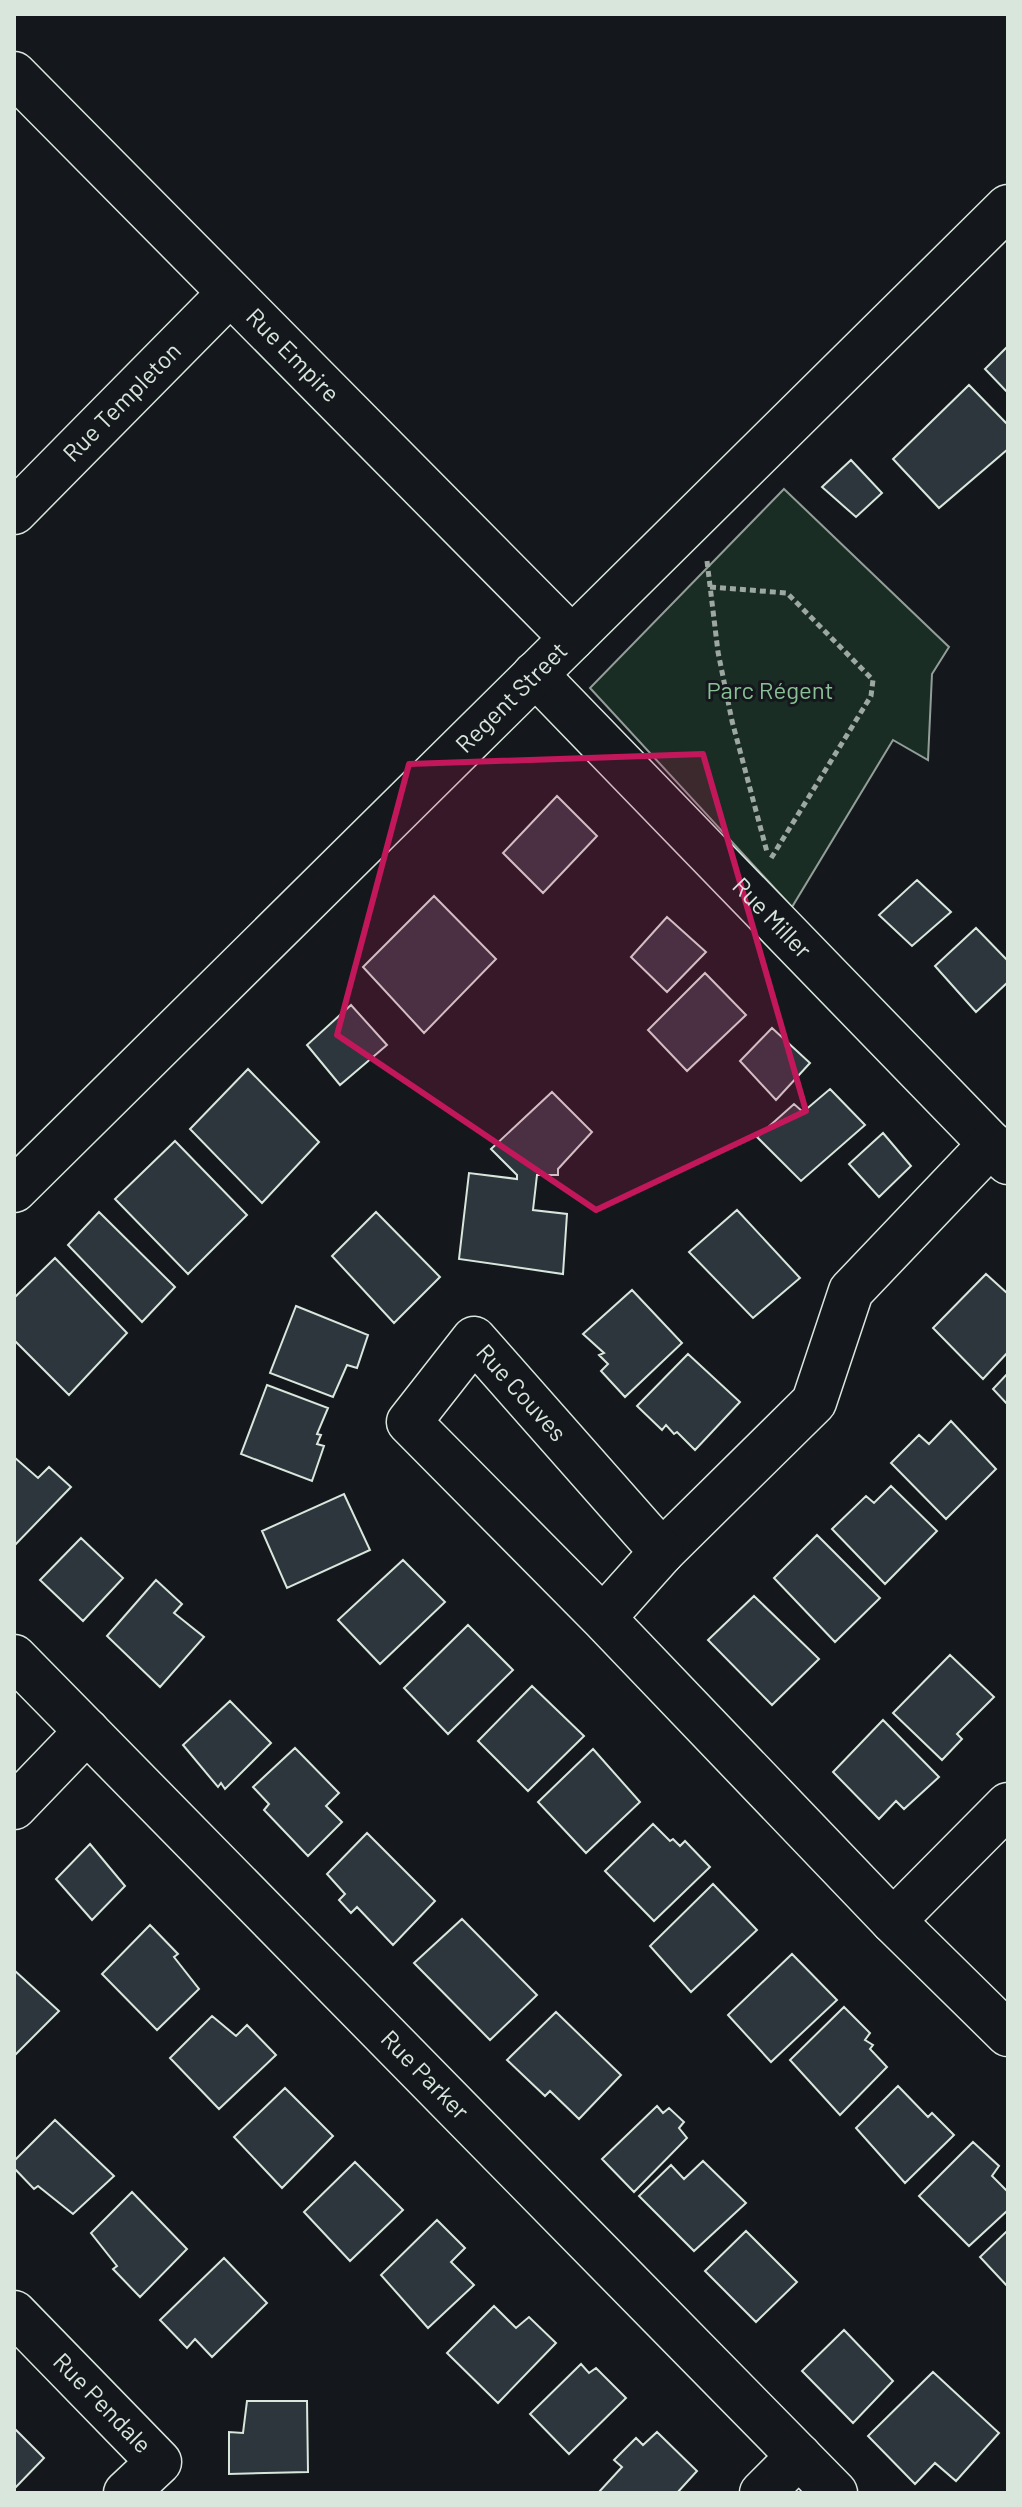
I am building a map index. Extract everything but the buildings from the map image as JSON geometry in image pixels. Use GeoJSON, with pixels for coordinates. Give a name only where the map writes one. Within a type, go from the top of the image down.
{"type":"FeatureCollection","features":[{"type":"Feature","properties":{"kind":"street","name":"Rue Empire"},"geometry":{"type":"LineString","coordinates":[[14,74],[572,638]]}},
{"type":"Feature","properties":{"kind":"street","name":"Regent Street"},"geometry":{"type":"LineString","coordinates":[[14,1190],[1008,207]]}},
{"type":"Feature","properties":{"kind":"street","name":"Rue Templeton"},"geometry":{"type":"LineString","coordinates":[[14,512],[230,293]]}},
{"type":"Feature","properties":{"kind":"street","name":"Rue Miller"},"geometry":{"type":"LineString","coordinates":[[535,674],[999,1153]]}},
{"type":"Feature","properties":{"kind":"street"},"geometry":{"type":"LineString","coordinates":[[603,1618],[662,1552],[814,1402],[851,1291],[999,1153]]}},
{"type":"Feature","properties":{"kind":"street","name":"Rue Couves"},"geometry":{"type":"LineString","coordinates":[[662,1552],[474,1339],[409,1422],[603,1618],[893,1921],[1008,2034]]}},
{"type":"Feature","properties":{"kind":"street","name":"Rue Parker"},"geometry":{"type":"LineString","coordinates":[[14,1657],[835,2493]]}},
{"type":"Feature","properties":{"kind":"street"},"geometry":{"type":"LineString","coordinates":[[14,1807],[87,1731]]}},
{"type":"Feature","properties":{"kind":"street"},"geometry":{"type":"LineString","coordinates":[[893,1921],[1008,1805]]}},
{"type":"Feature","properties":{"kind":"street","name":"Rue Pendale"},"geometry":{"type":"LineString","coordinates":[[14,2313],[159,2462],[126,2493]]}},
{"type":"Feature","properties":{"kind":"street"},"geometry":{"type":"LineString","coordinates":[[762,2493],[799,2456]]}},
{"type":"Feature","properties":{"kind":"path"},"geometry":{"type":"LineString","coordinates":[[701,510],[710,587],[718,652],[732,721],[770,861],[871,696],[873,680],[787,593],[710,587]]}},
{"type":"Feature","properties":{"kind":"highlighted area"},"geometry":{"type":"Polygon","coordinates":[[[703,754],[806,1111],[596,1210],[337,1035],[409,764],[703,754]]]}},
{"type":"Feature","properties":{"kind":"green space","name":"Parc Régent"},"geometry":{"type":"Polygon","coordinates":[[[784,489],[949,647],[932,674],[928,760],[893,740],[792,907],[590,688],[784,489]]]}}]}
